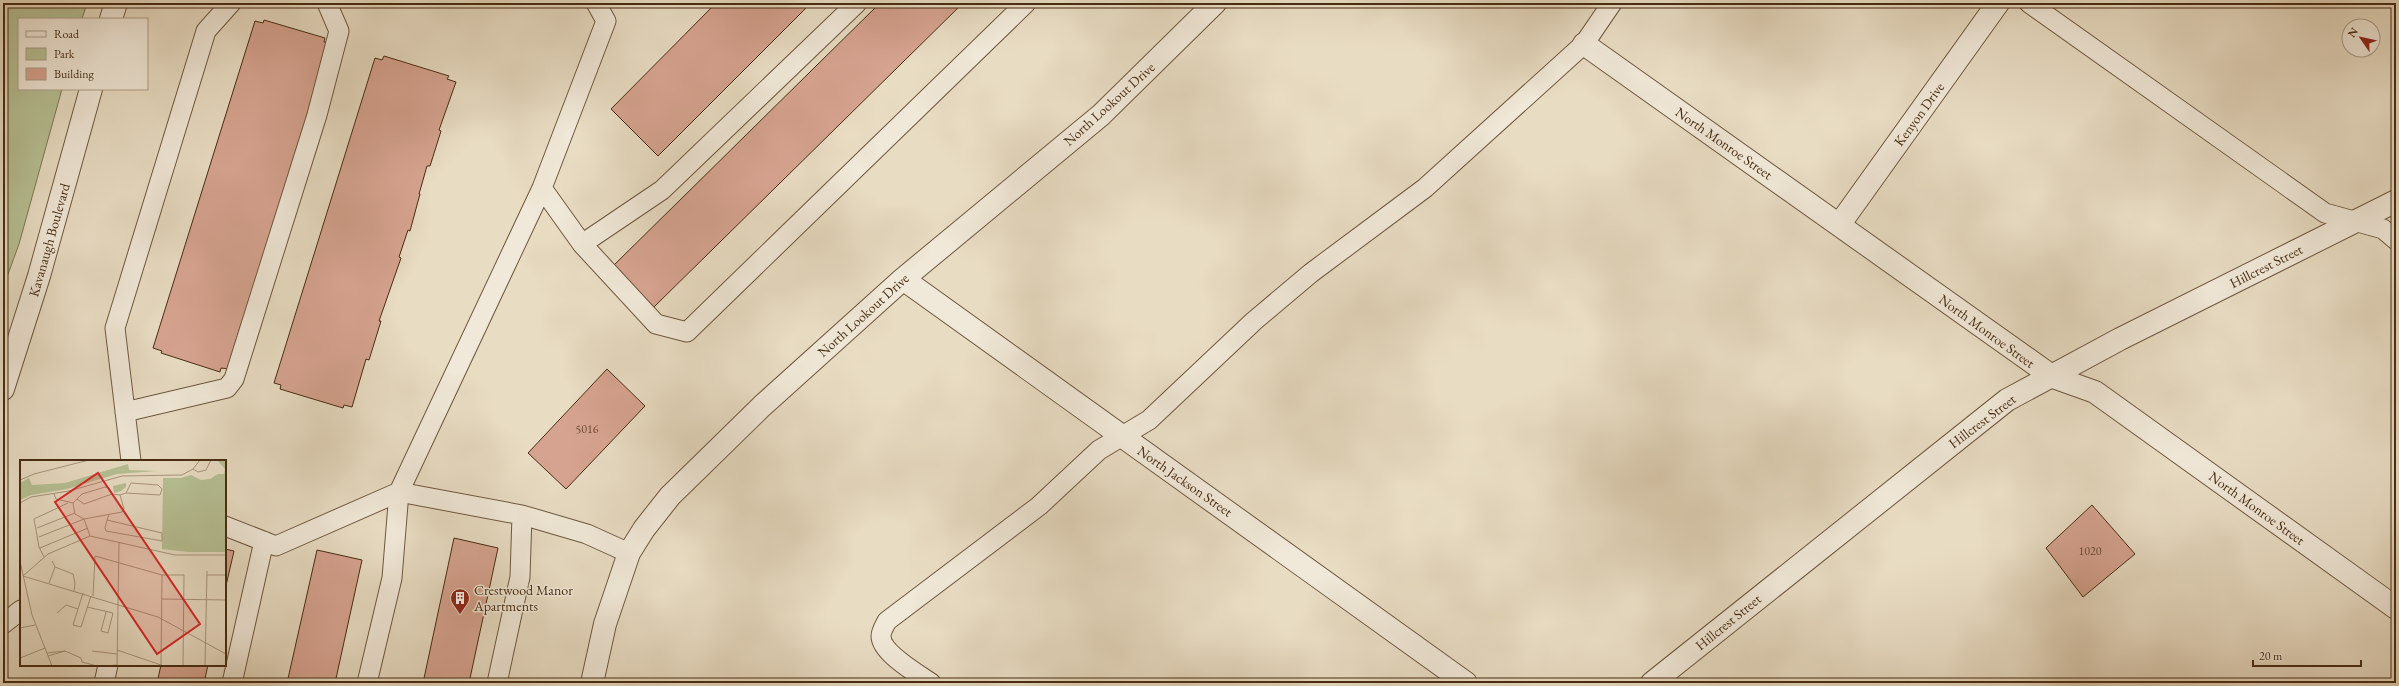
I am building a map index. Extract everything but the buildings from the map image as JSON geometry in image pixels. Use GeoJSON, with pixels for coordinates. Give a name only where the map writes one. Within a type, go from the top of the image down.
{"type":"FeatureCollection","features":[{"type":"Feature","properties":{"kind":"street"},"geometry":{"type":"LineString","coordinates":[[111,18],[116,3]]}},
{"type":"Feature","properties":{"kind":"street","name":"North Lookout Drive"},"geometry":{"type":"LineString","coordinates":[[592,683],[605,624],[629,553],[644,529],[670,496],[707,458],[903,279],[1101,115],[1215,3]]}},
{"type":"Feature","properties":{"kind":"street","name":"Kenyon Drive"},"geometry":{"type":"LineString","coordinates":[[1839,225],[1998,3]]}},
{"type":"Feature","properties":{"kind":"street","name":"North Monroe Street"},"geometry":{"type":"LineString","coordinates":[[1584,44],[2052,378],[2095,392],[2396,608]]}},
{"type":"Feature","properties":{"kind":"street","name":"Kavanaugh Boulevard"},"geometry":{"type":"LineString","coordinates":[[3,389],[39,276],[91,90]]}},
{"type":"Feature","properties":{"kind":"street","name":"Hillcrest Street"},"geometry":{"type":"LineString","coordinates":[[1652,683],[2007,400],[2052,378],[2120,339],[2396,201]]}},
{"type":"Feature","properties":{"kind":"street","name":"North Jackson Street"},"geometry":{"type":"LineString","coordinates":[[903,279],[1466,683]]}},
{"type":"Feature","properties":{"kind":"lane"},"geometry":{"type":"LineString","coordinates":[[131,460],[115,328],[206,31],[231,3]]}},
{"type":"Feature","properties":{"kind":"lane"},"geometry":{"type":"LineString","coordinates":[[125,412],[227,388],[234,379],[317,116],[339,31],[327,3]]}},
{"type":"Feature","properties":{"kind":"lane"},"geometry":{"type":"LineString","coordinates":[[367,683],[392,578],[399,492],[542,188],[606,21],[596,3]]}},
{"type":"Feature","properties":{"kind":"lane"},"geometry":{"type":"LineString","coordinates":[[582,244],[662,190],[856,3]]}},
{"type":"Feature","properties":{"kind":"lane"},"geometry":{"type":"LineString","coordinates":[[542,188],[582,244],[656,324],[687,332],[1026,3]]}},
{"type":"Feature","properties":{"kind":"lane"},"geometry":{"type":"LineString","coordinates":[[931,683],[892,655],[884,647],[881,635],[887,621],[1039,506],[1099,450],[1149,420],[1254,321],[1311,272],[1425,188],[1584,44],[1612,3]]}},
{"type":"Feature","properties":{"kind":"lane"},"geometry":{"type":"LineString","coordinates":[[2029,3],[2325,213],[2383,229],[2396,240]]}},
{"type":"Feature","properties":{"kind":"lane"},"geometry":{"type":"LineString","coordinates":[[226,526],[276,546],[399,492],[522,515],[586,534],[629,553]]}},
{"type":"Feature","properties":{"kind":"lane"},"geometry":{"type":"LineString","coordinates":[[497,683],[520,577],[522,515]]}},
{"type":"Feature","properties":{"kind":"lane"},"geometry":{"type":"LineString","coordinates":[[232,683],[264,541]]}},
{"type":"Feature","properties":{"kind":"lane"},"geometry":{"type":"LineString","coordinates":[[3,624],[20,611]]}},
{"type":"Feature","properties":{"kind":"lane"},"geometry":{"type":"LineString","coordinates":[[104,683],[108,666]]}},
{"type":"Feature","properties":{"kind":"green space"},"geometry":{"type":"Polygon","coordinates":[[[4,3],[87,3],[82,18],[18,18],[18,90],[62,90],[19,244],[3,288],[4,3]]]}},
{"type":"Feature","properties":{"kind":"place","name":"Crestwood Manor Apartments"},"geometry":{"type":"Point","coordinates":[460,615]}}]}
